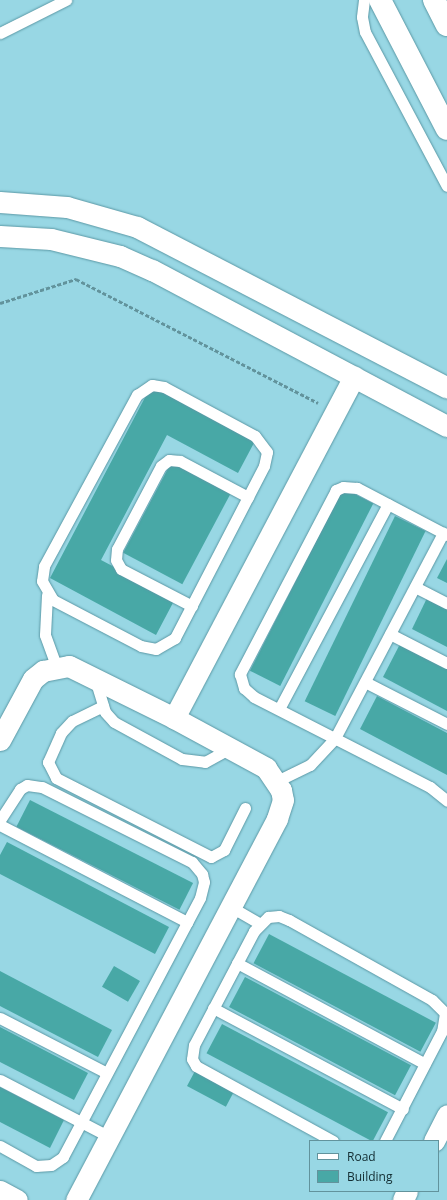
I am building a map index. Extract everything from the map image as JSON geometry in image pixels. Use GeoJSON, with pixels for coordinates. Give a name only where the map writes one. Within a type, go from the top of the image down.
{"type":"FeatureCollection","features":[{"type":"Feature","properties":{"kind":"street"},"geometry":{"type":"LineString","coordinates":[[380,0],[447,129]]}},
{"type":"Feature","properties":{"kind":"street"},"geometry":{"type":"LineString","coordinates":[[434,0],[447,26]]}},
{"type":"Feature","properties":{"kind":"street"},"geometry":{"type":"LineString","coordinates":[[0,202],[67,207],[137,227],[447,388]]}},
{"type":"Feature","properties":{"kind":"street"},"geometry":{"type":"LineString","coordinates":[[0,236],[51,239],[120,256],[152,270],[447,426]]}},
{"type":"Feature","properties":{"kind":"street"},"geometry":{"type":"LineString","coordinates":[[174,718],[334,412],[354,377]]}},
{"type":"Feature","properties":{"kind":"street"},"geometry":{"type":"LineString","coordinates":[[0,740],[33,679],[56,666],[69,666],[95,676],[266,768],[277,781],[283,800],[281,810],[76,1200]]}},
{"type":"Feature","properties":{"kind":"street"},"geometry":{"type":"LineString","coordinates":[[434,1140],[447,1115]]}},
{"type":"Feature","properties":{"kind":"street"},"geometry":{"type":"LineString","coordinates":[[0,1191],[17,1200]]}},
{"type":"Feature","properties":{"kind":"lane"},"geometry":{"type":"LineString","coordinates":[[0,33],[66,0]]}},
{"type":"Feature","properties":{"kind":"lane"},"geometry":{"type":"LineString","coordinates":[[364,0],[362,17],[365,32],[447,186]]}},
{"type":"Feature","properties":{"kind":"lane"},"geometry":{"type":"LineString","coordinates":[[47,595],[148,649],[170,644],[192,606],[267,460],[261,440],[164,387],[146,387],[137,395],[44,566],[42,581],[47,595],[45,635],[56,666]]}},
{"type":"Feature","properties":{"kind":"lane"},"geometry":{"type":"LineString","coordinates":[[192,606],[121,569],[116,560],[117,549],[161,466],[169,460],[180,461],[248,497]]}},
{"type":"Feature","properties":{"kind":"lane"},"geometry":{"type":"LineString","coordinates":[[277,781],[310,765],[335,738],[415,587],[445,534],[350,486],[336,490],[332,496],[240,674],[248,693],[335,738],[430,787],[447,802]]}},
{"type":"Feature","properties":{"kind":"lane"},"geometry":{"type":"LineString","coordinates":[[279,709],[388,504]]}},
{"type":"Feature","properties":{"kind":"lane"},"geometry":{"type":"LineString","coordinates":[[415,587],[447,603]]}},
{"type":"Feature","properties":{"kind":"lane"},"geometry":{"type":"LineString","coordinates":[[390,634],[447,663]]}},
{"type":"Feature","properties":{"kind":"lane"},"geometry":{"type":"LineString","coordinates":[[95,676],[103,706],[109,718],[120,726],[189,762],[205,762],[230,748]]}},
{"type":"Feature","properties":{"kind":"lane"},"geometry":{"type":"LineString","coordinates":[[365,682],[447,724]]}},
{"type":"Feature","properties":{"kind":"lane"},"geometry":{"type":"LineString","coordinates":[[103,706],[72,721],[61,733],[48,762],[56,778],[211,857],[224,850],[245,808]]}},
{"type":"Feature","properties":{"kind":"lane"},"geometry":{"type":"LineString","coordinates":[[0,820],[14,794],[27,785],[35,785],[192,862],[202,874],[204,882],[187,922],[63,1157],[51,1165],[36,1166],[0,1146]]}},
{"type":"Feature","properties":{"kind":"lane"},"geometry":{"type":"LineString","coordinates":[[0,824],[187,922]]}},
{"type":"Feature","properties":{"kind":"lane"},"geometry":{"type":"LineString","coordinates":[[230,907],[259,923]]}},
{"type":"Feature","properties":{"kind":"lane"},"geometry":{"type":"LineString","coordinates":[[331,1140],[196,1066],[191,1052],[237,962],[259,923],[268,917],[279,916],[289,920],[440,1005],[445,1023],[386,1140]]}},
{"type":"Feature","properties":{"kind":"lane"},"geometry":{"type":"LineString","coordinates":[[237,962],[425,1064]]}},
{"type":"Feature","properties":{"kind":"lane"},"geometry":{"type":"LineString","coordinates":[[213,1008],[402,1109]]}},
{"type":"Feature","properties":{"kind":"lane"},"geometry":{"type":"LineString","coordinates":[[0,1018],[107,1073]]}},
{"type":"Feature","properties":{"kind":"lane"},"geometry":{"type":"LineString","coordinates":[[0,1080],[110,1136]]}},
{"type":"Feature","properties":{"kind":"path"},"geometry":{"type":"LineString","coordinates":[[0,303],[76,279],[334,412]]}},
{"type":"Feature","properties":{"kind":"building"},"geometry":{"type":"Polygon","coordinates":[[[151,386],[255,441],[238,473],[167,435],[101,560],[175,599],[156,635],[50,578],[151,386]]]}},
{"type":"Feature","properties":{"kind":"building"},"geometry":{"type":"Polygon","coordinates":[[[172,461],[231,492],[182,584],[123,553],[172,461]]]}},
{"type":"Feature","properties":{"kind":"building"},"geometry":{"type":"Polygon","coordinates":[[[343,488],[373,503],[280,686],[250,671],[343,488]]]}},
{"type":"Feature","properties":{"kind":"building"},"geometry":{"type":"Polygon","coordinates":[[[395,516],[426,531],[335,716],[305,701],[395,516]]]}},
{"type":"Feature","properties":{"kind":"building"},"geometry":{"type":"Polygon","coordinates":[[[447,559],[447,583],[437,578],[447,559]]]}},
{"type":"Feature","properties":{"kind":"building"},"geometry":{"type":"Polygon","coordinates":[[[428,596],[447,605],[447,647],[412,629],[428,596]]]}},
{"type":"Feature","properties":{"kind":"building"},"geometry":{"type":"Polygon","coordinates":[[[400,644],[447,669],[447,711],[383,677],[400,644]]]}},
{"type":"Feature","properties":{"kind":"building"},"geometry":{"type":"Polygon","coordinates":[[[377,696],[447,733],[447,775],[360,729],[377,696]]]}},
{"type":"Feature","properties":{"kind":"building"},"geometry":{"type":"Polygon","coordinates":[[[30,800],[193,883],[179,910],[16,827],[30,800]]]}},
{"type":"Feature","properties":{"kind":"building"},"geometry":{"type":"Polygon","coordinates":[[[7,842],[169,927],[155,954],[0,874],[0,855],[7,842]]]}},
{"type":"Feature","properties":{"kind":"building"},"geometry":{"type":"Polygon","coordinates":[[[269,934],[436,1023],[420,1052],[254,963],[269,934]]]}},
{"type":"Feature","properties":{"kind":"building"},"geometry":{"type":"Polygon","coordinates":[[[114,966],[140,981],[128,1002],[102,987],[114,966]]]}},
{"type":"Feature","properties":{"kind":"building"},"geometry":{"type":"Polygon","coordinates":[[[0,971],[112,1030],[98,1057],[0,1006],[0,971]]]}},
{"type":"Feature","properties":{"kind":"building"},"geometry":{"type":"Polygon","coordinates":[[[245,977],[411,1065],[395,1095],[229,1007],[245,977]]]}},
{"type":"Feature","properties":{"kind":"building"},"geometry":{"type":"Polygon","coordinates":[[[222,1024],[388,1112],[373,1140],[370,1140],[207,1053],[222,1024]]]}},
{"type":"Feature","properties":{"kind":"building"},"geometry":{"type":"Polygon","coordinates":[[[0,1027],[88,1073],[74,1100],[0,1062],[0,1027]]]}},
{"type":"Feature","properties":{"kind":"building"},"geometry":{"type":"Polygon","coordinates":[[[195,1071],[234,1092],[226,1107],[187,1086],[195,1071]]]}},
{"type":"Feature","properties":{"kind":"building"},"geometry":{"type":"Polygon","coordinates":[[[0,1087],[64,1120],[50,1148],[0,1122],[0,1087]]]}}]}
